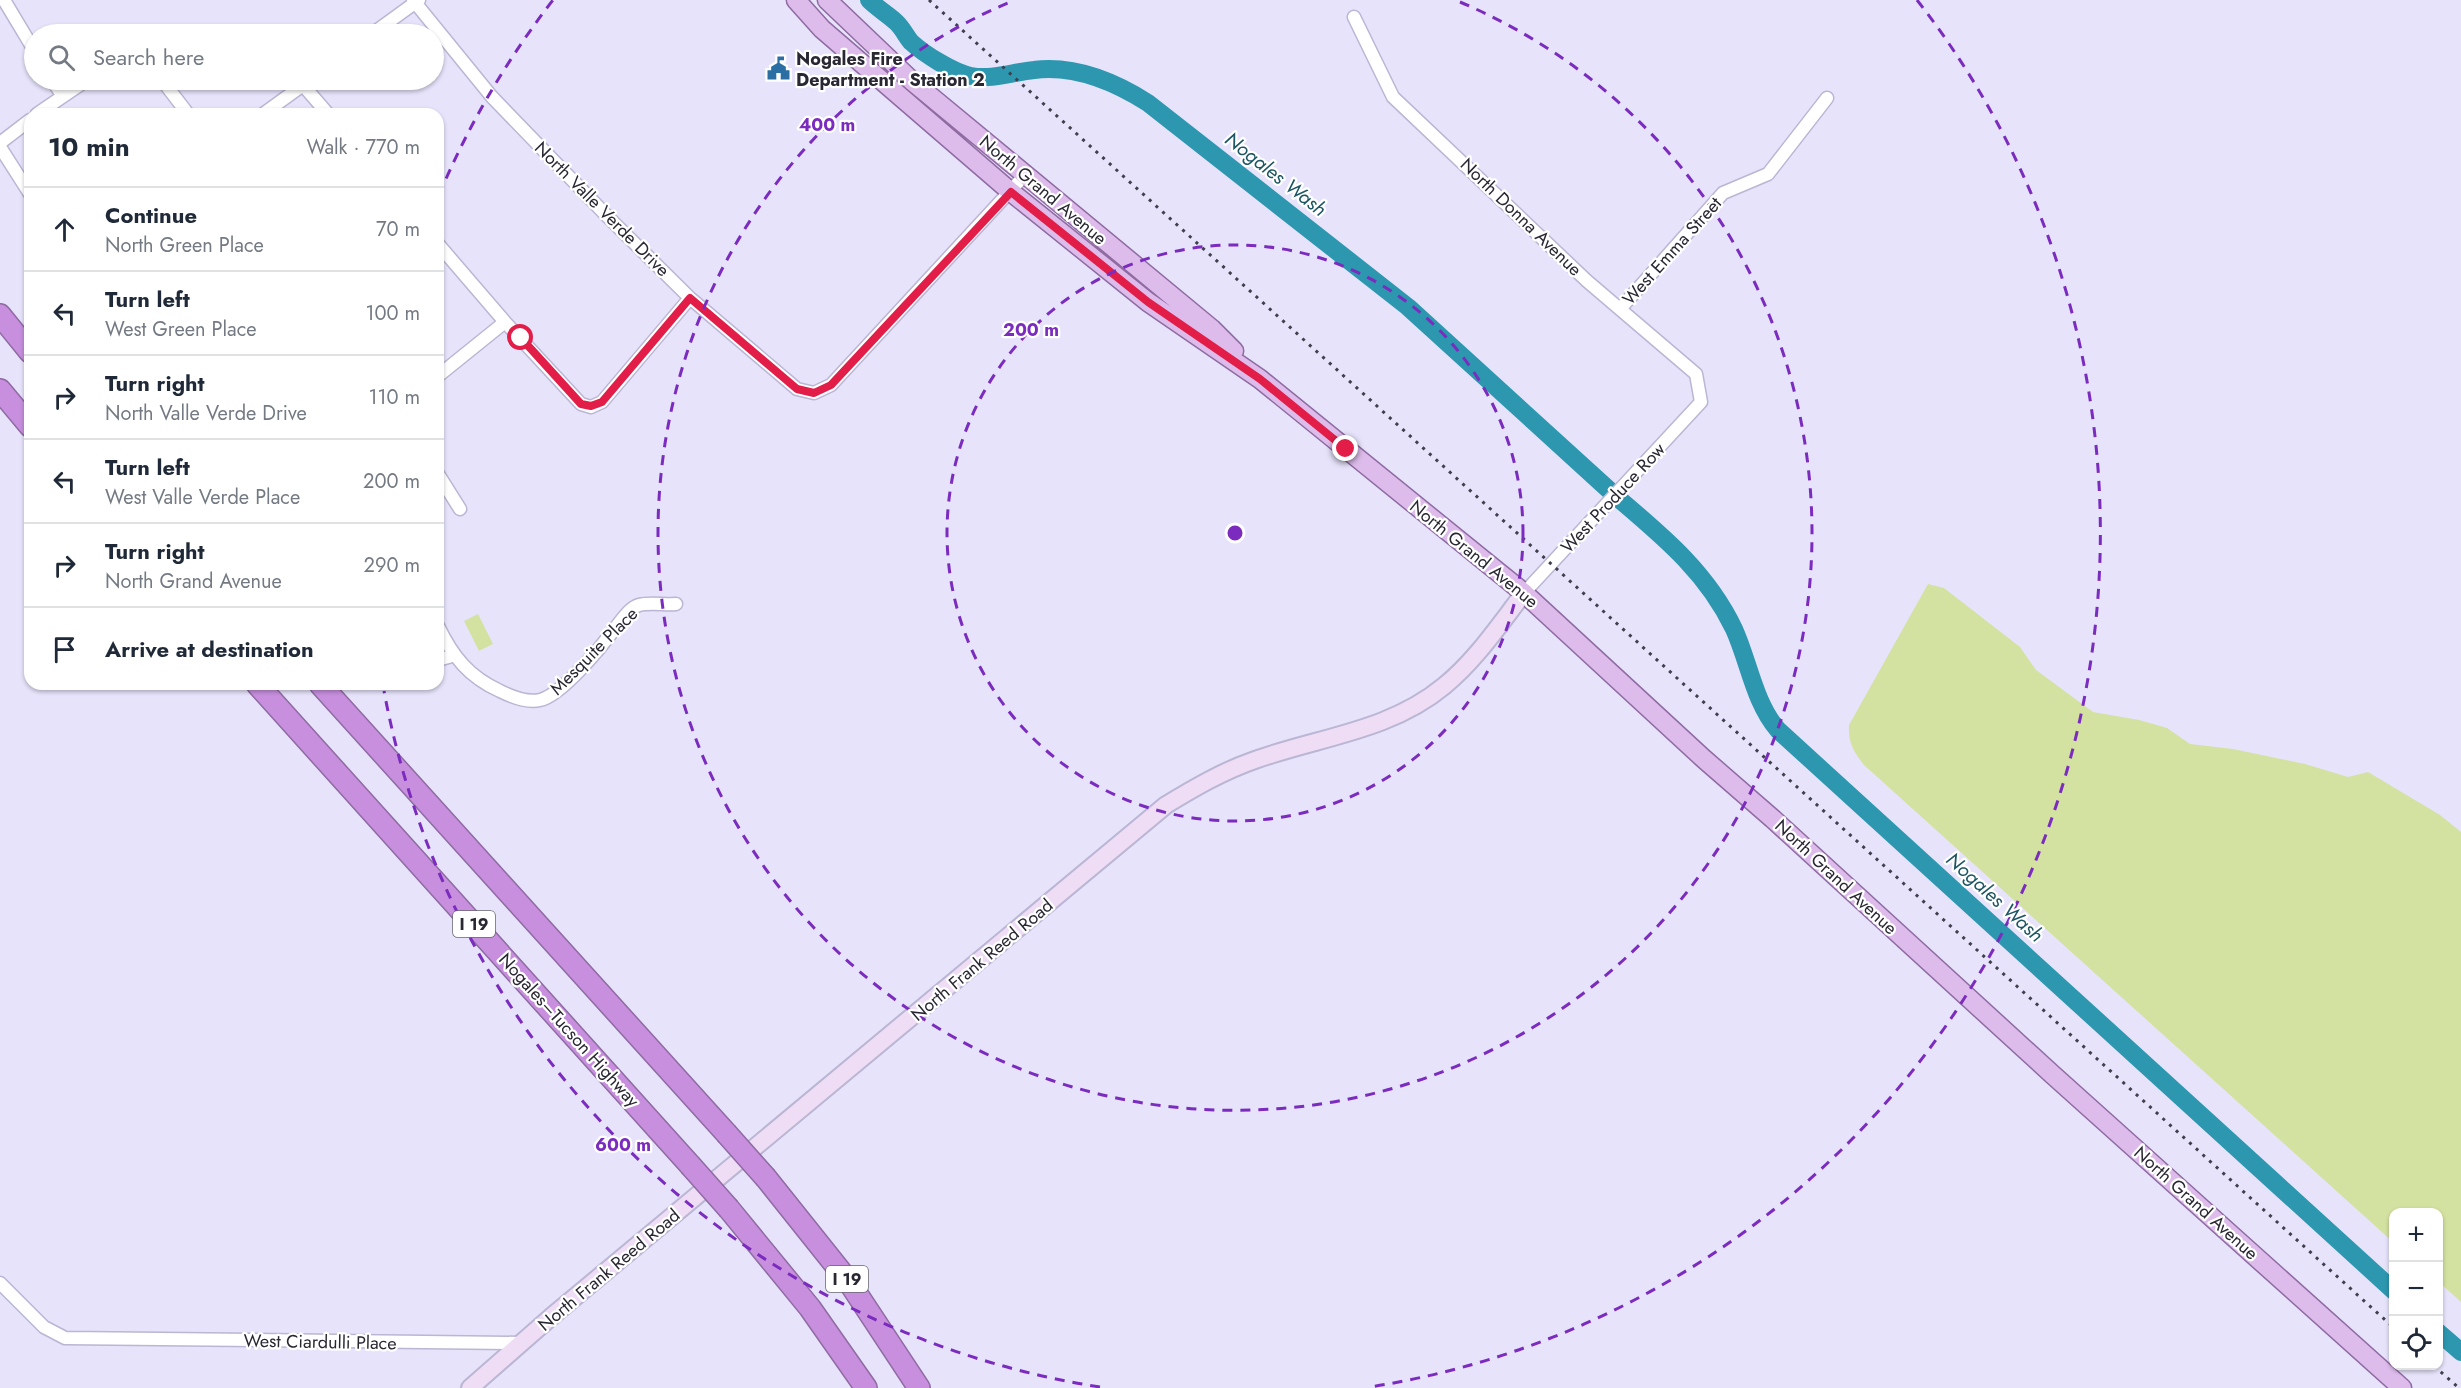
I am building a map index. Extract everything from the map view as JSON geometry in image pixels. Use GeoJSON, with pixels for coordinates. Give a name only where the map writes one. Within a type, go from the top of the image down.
{"type":"FeatureCollection","features":[{"type":"Feature","properties":{"kind":"highway"},"geometry":{"type":"LineString","coordinates":[[0,315],[24,345]]}},
{"type":"Feature","properties":{"kind":"highway"},"geometry":{"type":"LineString","coordinates":[[0,390],[24,419]]}},
{"type":"Feature","properties":{"kind":"highway","name":"Nogales–Tucson Highway"},"geometry":{"type":"LineString","coordinates":[[262,690],[729,1209],[810,1308],[866,1388]]}},
{"type":"Feature","properties":{"kind":"highway","name":"I 19"},"geometry":{"type":"LineString","coordinates":[[325,690],[766,1178],[849,1282],[918,1388]]}},
{"type":"Feature","properties":{"kind":"main road","name":"North Grand Avenue"},"geometry":{"type":"LineString","coordinates":[[796,0],[822,28],[1011,192],[1148,302],[1260,379],[1524,593],[1704,759],[2402,1388]]}},
{"type":"Feature","properties":{"kind":"main road","name":"North Grand Avenue"},"geometry":{"type":"LineString","coordinates":[[827,0],[912,81],[1212,328],[1260,379]]}},
{"type":"Feature","properties":{"kind":"street"},"geometry":{"type":"LineString","coordinates":[[4,0],[24,33]]}},
{"type":"Feature","properties":{"kind":"street"},"geometry":{"type":"LineString","coordinates":[[385,24],[416,1]]}},
{"type":"Feature","properties":{"kind":"street","name":"North Valle Verde Drive"},"geometry":{"type":"LineString","coordinates":[[416,1],[434,24]]}},
{"type":"Feature","properties":{"kind":"street","name":"North Donna Avenue"},"geometry":{"type":"LineString","coordinates":[[1354,17],[1393,97],[1587,281],[1696,374],[1701,402]]}},
{"type":"Feature","properties":{"kind":"street","name":"North Valle Verde Drive"},"geometry":{"type":"LineString","coordinates":[[444,36],[492,97],[608,217],[690,298],[797,389],[814,393],[831,385],[1011,192]]}},
{"type":"Feature","properties":{"kind":"street"},"geometry":{"type":"LineString","coordinates":[[59,90],[62,95]]}},
{"type":"Feature","properties":{"kind":"street"},"geometry":{"type":"LineString","coordinates":[[45,108],[70,90]]}},
{"type":"Feature","properties":{"kind":"street"},"geometry":{"type":"LineString","coordinates":[[170,90],[183,108]]}},
{"type":"Feature","properties":{"kind":"street"},"geometry":{"type":"LineString","coordinates":[[271,108],[295,90]]}},
{"type":"Feature","properties":{"kind":"street"},"geometry":{"type":"LineString","coordinates":[[312,90],[324,108]]}},
{"type":"Feature","properties":{"kind":"street","name":"West Emma Street"},"geometry":{"type":"LineString","coordinates":[[1620,309],[1723,193],[1768,174],[1827,98]]}},
{"type":"Feature","properties":{"kind":"street"},"geometry":{"type":"LineString","coordinates":[[24,125],[0,145],[24,184]]}},
{"type":"Feature","properties":{"kind":"street"},"geometry":{"type":"LineString","coordinates":[[1011,192],[1025,175]]}},
{"type":"Feature","properties":{"kind":"street"},"geometry":{"type":"LineString","coordinates":[[444,251],[505,322],[581,404],[591,406],[602,402],[690,298]]}},
{"type":"Feature","properties":{"kind":"street"},"geometry":{"type":"LineString","coordinates":[[444,371],[505,322]]}},
{"type":"Feature","properties":{"kind":"street","name":"West Produce Row"},"geometry":{"type":"LineString","coordinates":[[1524,593],[1701,402]]}},
{"type":"Feature","properties":{"kind":"street"},"geometry":{"type":"LineString","coordinates":[[444,484],[460,509]]}},
{"type":"Feature","properties":{"kind":"street","name":"North Frank Reed Road"},"geometry":{"type":"LineString","coordinates":[[470,1388],[1166,805],[1201,784],[1253,760],[1375,725],[1410,709],[1444,687],[1474,658],[1524,593]]}},
{"type":"Feature","properties":{"kind":"street","name":"Mesquite Place"},"geometry":{"type":"LineString","coordinates":[[444,636],[471,675],[483,683],[521,699],[542,700],[556,692],[593,657],[630,610],[639,605],[676,604]]}},
{"type":"Feature","properties":{"kind":"street"},"geometry":{"type":"LineString","coordinates":[[444,658],[455,655]]}},
{"type":"Feature","properties":{"kind":"street","name":"West Ciardulli Place"},"geometry":{"type":"LineString","coordinates":[[0,1283],[44,1328],[65,1338],[521,1343]]}},
{"type":"Feature","properties":{"kind":"green space"},"geometry":{"type":"Polygon","coordinates":[[[1928,584],[1944,588],[2020,647],[2036,670],[2093,712],[2139,720],[2167,728],[2190,744],[2233,749],[2305,764],[2348,777],[2368,772],[2440,815],[2461,832],[2461,1302],[2443,1286],[2443,1208],[2389,1208],[2389,1238],[1864,765],[1850,741],[1849,725],[1928,584]]]}},
{"type":"Feature","properties":{"kind":"green space"},"geometry":{"type":"Polygon","coordinates":[[[478,614],[493,644],[479,651],[464,621],[478,614]]]}},
{"type":"Feature","properties":{"kind":"waterway","name":"Nogales Wash"},"geometry":{"type":"LineString","coordinates":[[869,0],[897,23],[917,47],[964,74],[987,77],[1034,70],[1064,70],[1108,82],[1148,103],[1408,307],[1609,490]]}},
{"type":"Feature","properties":{"kind":"waterway","name":"Nogales Wash"},"geometry":{"type":"LineString","coordinates":[[1619,499],[1669,543],[1712,591],[1734,629],[1763,707],[1778,730],[2389,1286]]}},
{"type":"Feature","properties":{"kind":"waterway","name":"Nogales Wash"},"geometry":{"type":"LineString","coordinates":[[2443,1336],[2461,1352]]}},
{"type":"Feature","properties":{"kind":"railway"},"geometry":{"type":"LineString","coordinates":[[929,0],[2389,1323]]}},
{"type":"Feature","properties":{"kind":"railway"},"geometry":{"type":"LineString","coordinates":[[2439,1370],[2459,1388]]}},
{"type":"Feature","properties":{"kind":"place","name":"Nogales Fire Department - Station 2"},"geometry":{"type":"Point","coordinates":[778,69]}},
{"type":"Feature","properties":{"kind":"route"},"geometry":{"type":"LineString","coordinates":[[521,338],[581,404],[591,406],[602,402],[690,298],[797,389],[814,393],[831,385],[1011,192],[1148,302],[1260,379],[1346,449]]}}]}
